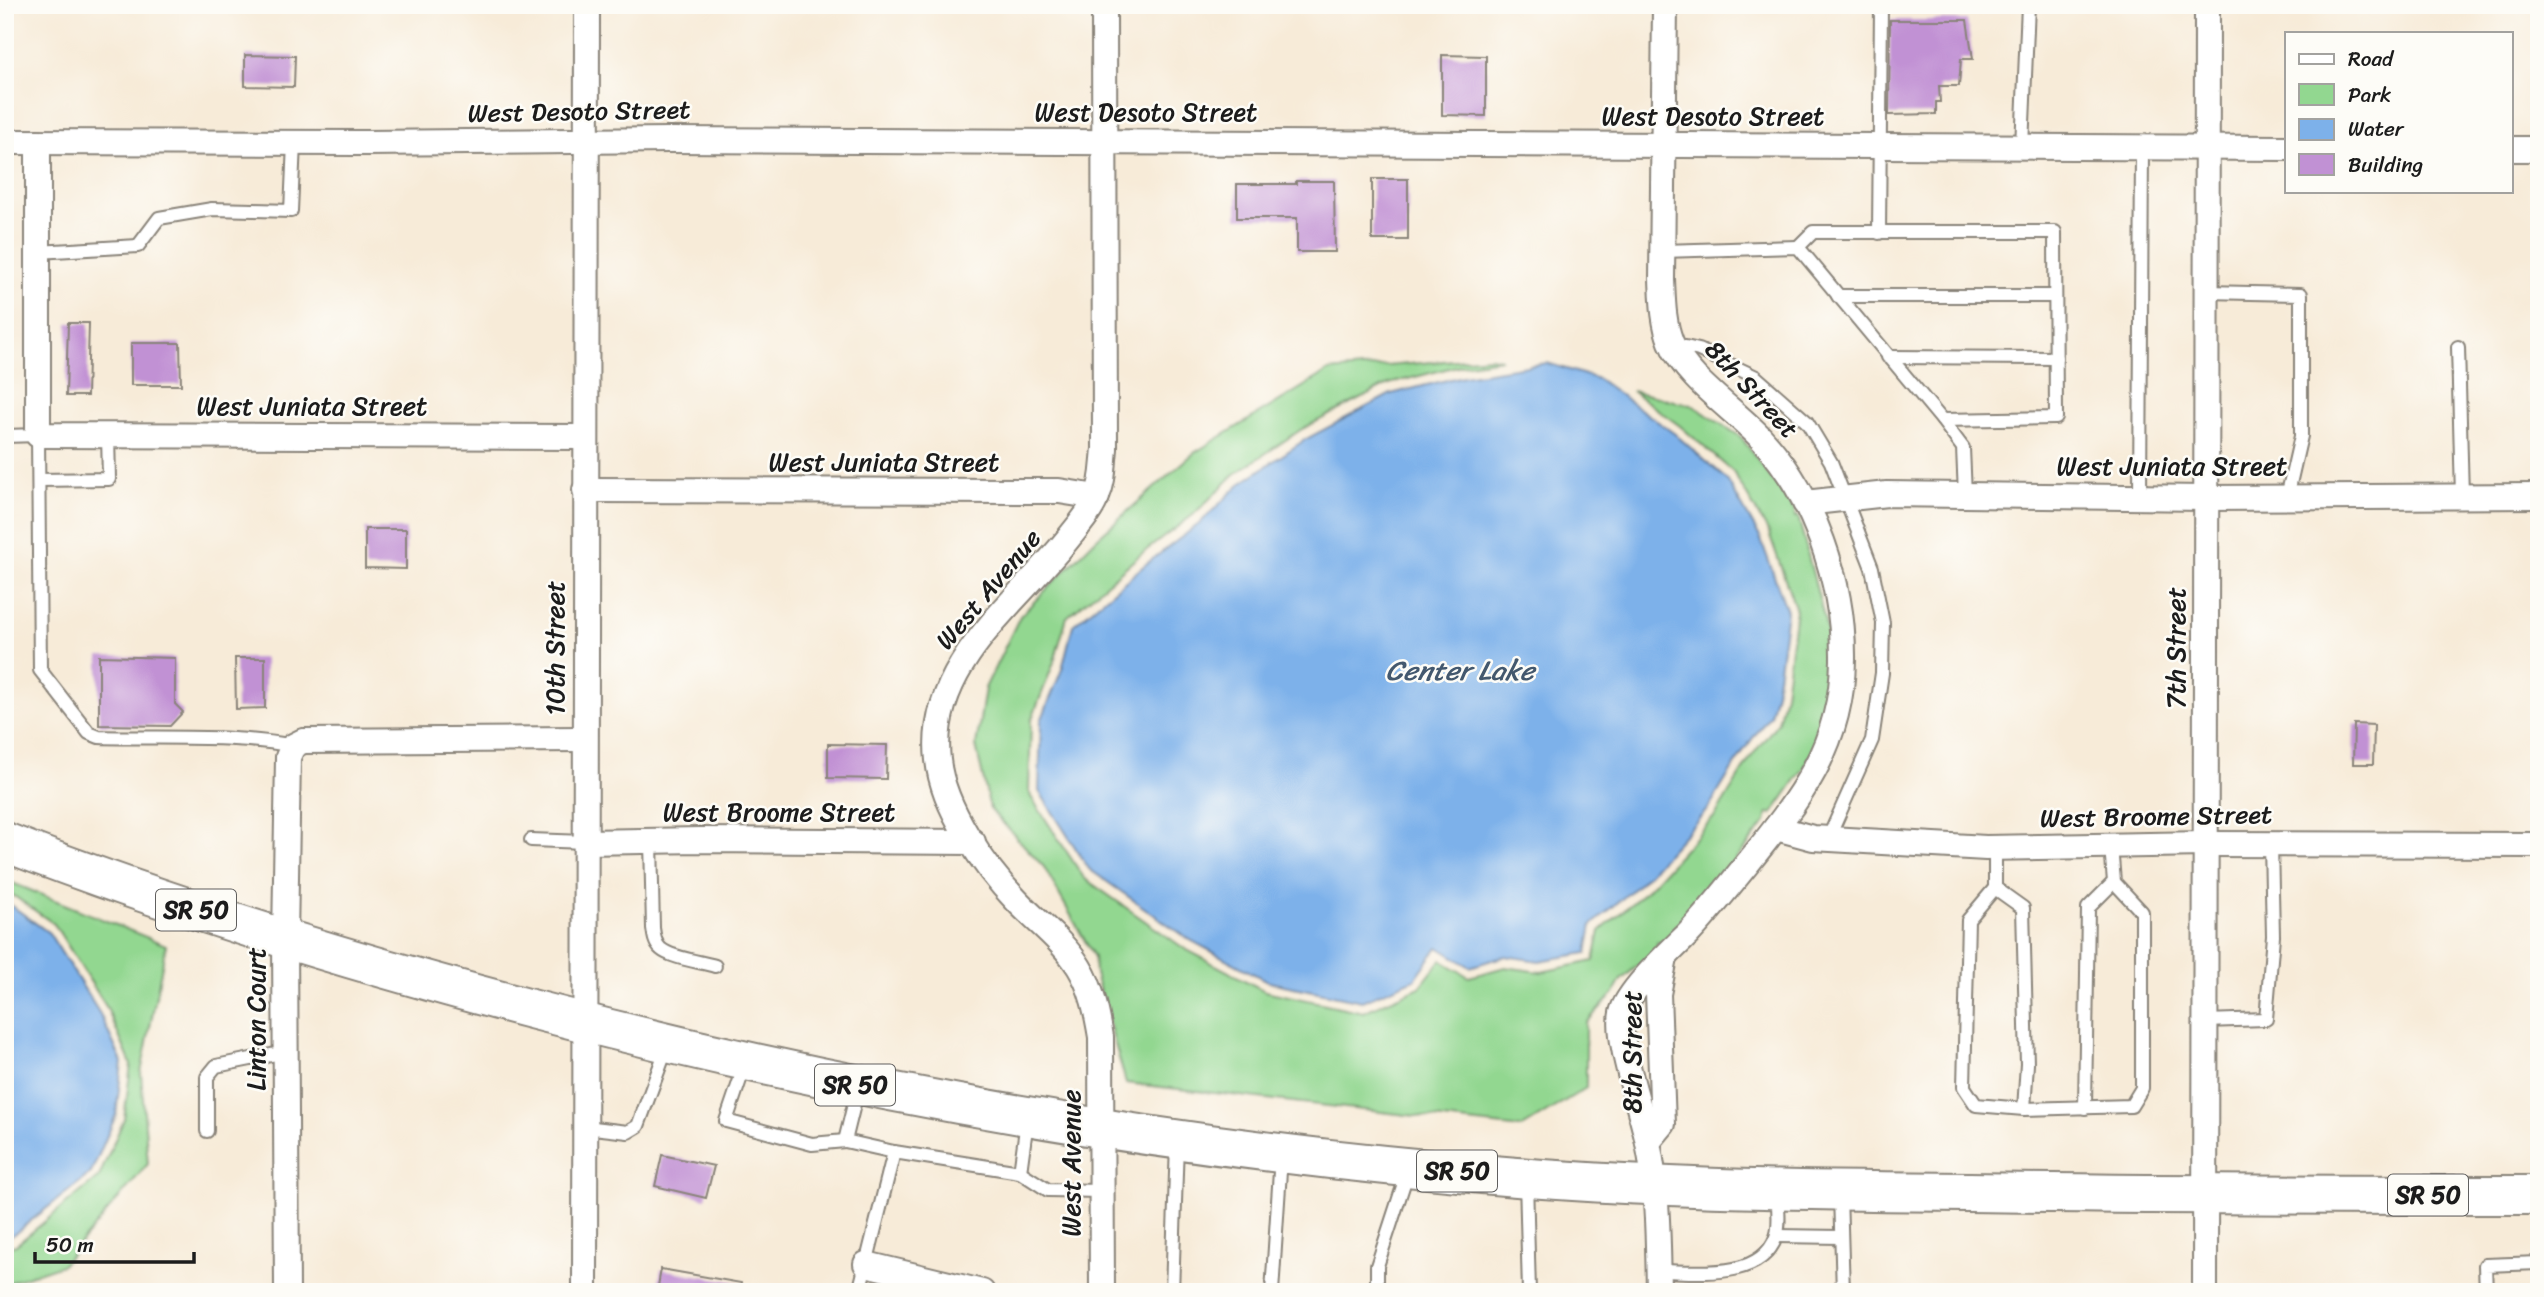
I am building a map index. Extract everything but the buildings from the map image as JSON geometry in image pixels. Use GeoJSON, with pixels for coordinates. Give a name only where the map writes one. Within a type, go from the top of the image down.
{"type":"FeatureCollection","features":[{"type":"Feature","properties":{"kind":"highway","name":"SR 50"},"geometry":{"type":"LineString","coordinates":[[5,842],[131,888],[285,938],[434,984],[584,1023],[858,1086],[1177,1139],[1409,1167],[1655,1185],[1840,1191],[2539,1195]]}},
{"type":"Feature","properties":{"kind":"street","name":"10th Street"},"geometry":{"type":"LineString","coordinates":[[585,1292],[587,5]]}},
{"type":"Feature","properties":{"kind":"street","name":"West Avenue"},"geometry":{"type":"LineString","coordinates":[[1102,1292],[1101,1037],[1088,985],[1078,965],[1052,933],[999,881],[973,842],[944,789],[938,761],[939,726],[948,689],[962,664],[987,628],[1061,548],[1097,497],[1102,481],[1105,449],[1104,5]]}},
{"type":"Feature","properties":{"kind":"street","name":"8th Street"},"geometry":{"type":"LineString","coordinates":[[1659,1281],[1655,1185],[1648,1142],[1623,1041],[1622,1013],[1630,996],[1700,921],[1776,828],[1813,775],[1826,748],[1838,706],[1843,663],[1839,593],[1805,503],[1788,472],[1762,439],[1707,388],[1672,344],[1664,319],[1662,251],[1665,5]]}},
{"type":"Feature","properties":{"kind":"street","name":"7th Street"},"geometry":{"type":"LineString","coordinates":[[2205,1292],[2207,5]]}},
{"type":"Feature","properties":{"kind":"street","name":"West Desoto Street"},"geometry":{"type":"LineString","coordinates":[[5,142],[1103,142],[2285,148]]}},
{"type":"Feature","properties":{"kind":"street"},"geometry":{"type":"LineString","coordinates":[[38,142],[38,435]]}},
{"type":"Feature","properties":{"kind":"street"},"geometry":{"type":"LineString","coordinates":[[2512,149],[2539,149]]}},
{"type":"Feature","properties":{"kind":"street","name":"West Juniata Street"},"geometry":{"type":"LineString","coordinates":[[38,435],[585,437]]}},
{"type":"Feature","properties":{"kind":"street","name":"West Juniata Street"},"geometry":{"type":"LineString","coordinates":[[585,490],[1059,491],[1097,497]]}},
{"type":"Feature","properties":{"kind":"street","name":"West Juniata Street"},"geometry":{"type":"LineString","coordinates":[[1805,503],[1887,494],[2206,498],[2539,496]]}},
{"type":"Feature","properties":{"kind":"street"},"geometry":{"type":"LineString","coordinates":[[293,746],[303,741],[585,739]]}},
{"type":"Feature","properties":{"kind":"street","name":"Linton Court"},"geometry":{"type":"LineString","coordinates":[[287,1292],[285,938],[288,757],[293,746]]}},
{"type":"Feature","properties":{"kind":"street","name":"West Broome Street"},"geometry":{"type":"LineString","coordinates":[[1776,828],[1812,838],[1995,848],[2539,845]]}},
{"type":"Feature","properties":{"kind":"street","name":"West Broome Street"},"geometry":{"type":"LineString","coordinates":[[585,842],[973,842]]}},
{"type":"Feature","properties":{"kind":"street","name":"8th Street"},"geometry":{"type":"LineString","coordinates":[[1648,1142],[1663,1124],[1658,994],[1665,957]]}},
{"type":"Feature","properties":{"kind":"street"},"geometry":{"type":"LineString","coordinates":[[866,1264],[982,1292]]}},
{"type":"Feature","properties":{"kind":"lane"},"geometry":{"type":"LineString","coordinates":[[1879,233],[1881,5]]}},
{"type":"Feature","properties":{"kind":"lane"},"geometry":{"type":"LineString","coordinates":[[2022,147],[2028,5]]}},
{"type":"Feature","properties":{"kind":"lane"},"geometry":{"type":"LineString","coordinates":[[38,252],[138,246],[159,218],[199,211],[291,211],[294,143]]}},
{"type":"Feature","properties":{"kind":"lane"},"geometry":{"type":"LineString","coordinates":[[2140,497],[2142,147]]}},
{"type":"Feature","properties":{"kind":"lane"},"geometry":{"type":"LineString","coordinates":[[1662,251],[1798,247],[1812,232],[2055,232],[2056,418],[1942,420]]}},
{"type":"Feature","properties":{"kind":"lane"},"geometry":{"type":"LineString","coordinates":[[1798,247],[1963,448],[1965,495]]}},
{"type":"Feature","properties":{"kind":"lane"},"geometry":{"type":"LineString","coordinates":[[2206,292],[2301,294],[2301,436],[2287,497]]}},
{"type":"Feature","properties":{"kind":"lane"},"geometry":{"type":"LineString","coordinates":[[1838,296],[2055,296]]}},
{"type":"Feature","properties":{"kind":"lane"},"geometry":{"type":"LineString","coordinates":[[1672,344],[1699,350],[1756,377],[1807,422],[1831,463],[1872,568],[1883,623],[1882,673],[1872,740],[1828,839]]}},
{"type":"Feature","properties":{"kind":"lane"},"geometry":{"type":"LineString","coordinates":[[2458,347],[2462,496]]}},
{"type":"Feature","properties":{"kind":"lane"},"geometry":{"type":"LineString","coordinates":[[1888,357],[2056,358]]}},
{"type":"Feature","properties":{"kind":"lane"},"geometry":{"type":"LineString","coordinates":[[5,436],[38,435],[40,670],[92,736],[261,740],[293,746]]}},
{"type":"Feature","properties":{"kind":"lane"},"geometry":{"type":"LineString","coordinates":[[38,480],[109,480],[108,435]]}},
{"type":"Feature","properties":{"kind":"lane"},"geometry":{"type":"LineString","coordinates":[[531,839],[585,842]]}},
{"type":"Feature","properties":{"kind":"lane"},"geometry":{"type":"LineString","coordinates":[[651,841],[655,942],[669,953],[715,966]]}},
{"type":"Feature","properties":{"kind":"lane"},"geometry":{"type":"LineString","coordinates":[[2205,1021],[2266,1019],[2273,936],[2271,845]]}},
{"type":"Feature","properties":{"kind":"lane"},"geometry":{"type":"LineString","coordinates":[[1995,848],[1995,888],[1968,920],[1965,1087],[1976,1105],[2024,1109],[2085,1108],[2131,1106],[2142,1088],[2142,912],[2114,882],[2111,846]]}},
{"type":"Feature","properties":{"kind":"lane"},"geometry":{"type":"LineString","coordinates":[[2085,1108],[2088,908],[2114,882]]}},
{"type":"Feature","properties":{"kind":"lane"},"geometry":{"type":"LineString","coordinates":[[1995,888],[2023,908],[2027,1064],[2024,1109]]}},
{"type":"Feature","properties":{"kind":"lane"},"geometry":{"type":"LineString","coordinates":[[585,1127],[628,1132],[638,1126],[668,1043]]}},
{"type":"Feature","properties":{"kind":"lane"},"geometry":{"type":"LineString","coordinates":[[207,1131],[207,1077],[216,1066],[286,1052]]}},
{"type":"Feature","properties":{"kind":"lane"},"geometry":{"type":"LineString","coordinates":[[746,1062],[726,1121],[812,1144],[845,1141],[894,1152],[1020,1172],[1048,1190],[1101,1191]]}},
{"type":"Feature","properties":{"kind":"lane"},"geometry":{"type":"LineString","coordinates":[[845,1141],[858,1086]]}},
{"type":"Feature","properties":{"kind":"lane"},"geometry":{"type":"LineString","coordinates":[[1020,1172],[1028,1116]]}},
{"type":"Feature","properties":{"kind":"lane"},"geometry":{"type":"LineString","coordinates":[[1172,1292],[1177,1139]]}},
{"type":"Feature","properties":{"kind":"lane"},"geometry":{"type":"LineString","coordinates":[[859,1292],[894,1152]]}},
{"type":"Feature","properties":{"kind":"lane"},"geometry":{"type":"LineString","coordinates":[[1272,1292],[1281,1153]]}},
{"type":"Feature","properties":{"kind":"lane"},"geometry":{"type":"LineString","coordinates":[[1377,1292],[1377,1266],[1409,1167]]}},
{"type":"Feature","properties":{"kind":"lane"},"geometry":{"type":"LineString","coordinates":[[1526,1177],[1529,1292]]}},
{"type":"Feature","properties":{"kind":"lane"},"geometry":{"type":"LineString","coordinates":[[1659,1281],[1745,1266],[1762,1258],[1777,1236],[1778,1190]]}},
{"type":"Feature","properties":{"kind":"lane"},"geometry":{"type":"LineString","coordinates":[[1840,1191],[1843,1292]]}},
{"type":"Feature","properties":{"kind":"lane"},"geometry":{"type":"LineString","coordinates":[[1777,1236],[1841,1237]]}},
{"type":"Feature","properties":{"kind":"lane"},"geometry":{"type":"LineString","coordinates":[[2486,1292],[2485,1265],[2539,1263]]}},
{"type":"Feature","properties":{"kind":"green space"},"geometry":{"type":"Polygon","coordinates":[[[1490,357],[1501,359],[1461,365],[1389,384],[1302,429],[1235,474],[1193,515],[1140,555],[1067,617],[1053,665],[1031,721],[1029,790],[1084,878],[1185,949],[1265,991],[1363,1012],[1420,987],[1441,960],[1469,977],[1505,967],[1541,972],[1594,961],[1600,931],[1647,890],[1715,816],[1751,757],[1778,722],[1785,694],[1796,610],[1769,533],[1733,472],[1680,426],[1632,391],[1692,405],[1741,437],[1795,511],[1795,517],[1798,516],[1832,649],[1828,703],[1817,743],[1804,768],[1772,814],[1768,813],[1766,822],[1693,913],[1662,943],[1657,942],[1656,950],[1621,980],[1614,993],[1586,1023],[1586,1088],[1521,1128],[1126,1083],[1095,974],[1094,957],[1044,867],[990,809],[976,746],[985,688],[1020,616],[1096,539],[1194,453],[1329,371],[1490,357]]]}},
{"type":"Feature","properties":{"kind":"green space"},"geometry":{"type":"Polygon","coordinates":[[[5,880],[166,945],[141,1073],[148,1164],[62,1265],[5,1284],[5,1248],[16,1245],[99,1177],[124,1119],[131,1064],[107,1008],[54,924],[14,896],[5,893],[5,880]]]}},
{"type":"Feature","properties":{"kind":"water","name":"Center Lake"},"geometry":{"type":"Polygon","coordinates":[[[1547,363],[1598,379],[1675,434],[1727,480],[1760,537],[1787,611],[1776,692],[1770,715],[1744,750],[1708,809],[1641,882],[1592,925],[1587,953],[1539,961],[1505,956],[1470,967],[1438,947],[1415,979],[1362,1001],[1269,982],[1190,940],[1089,869],[1039,791],[1041,721],[1062,669],[1073,625],[1199,524],[1240,484],[1306,439],[1391,394],[1463,376],[1547,363]]]}},
{"type":"Feature","properties":{"kind":"water"},"geometry":{"type":"Polygon","coordinates":[[[5,904],[12,906],[49,933],[100,1014],[122,1062],[116,1115],[91,1173],[13,1235],[5,1237],[5,904]]]}}]}
